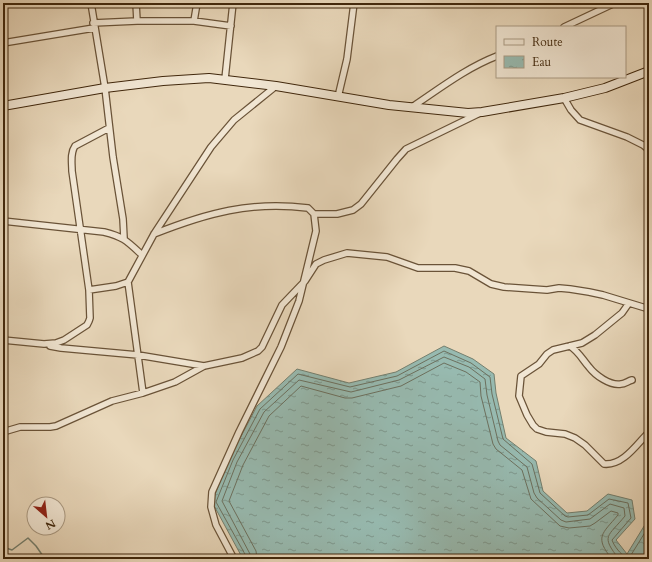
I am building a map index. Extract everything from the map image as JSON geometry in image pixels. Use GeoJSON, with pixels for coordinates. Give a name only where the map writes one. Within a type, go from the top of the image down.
{"type":"FeatureCollection","features":[{"type":"Feature","properties":{"kind":"street"},"geometry":{"type":"LineString","coordinates":[[91,3],[105,88],[109,128],[123,219],[124,238]]}},
{"type":"Feature","properties":{"kind":"street"},"geometry":{"type":"LineString","coordinates":[[136,3],[137,21]]}},
{"type":"Feature","properties":{"kind":"street"},"geometry":{"type":"LineString","coordinates":[[194,21],[197,3]]}},
{"type":"Feature","properties":{"kind":"street"},"geometry":{"type":"LineString","coordinates":[[225,79],[233,3]]}},
{"type":"Feature","properties":{"kind":"street"},"geometry":{"type":"LineString","coordinates":[[338,97],[347,60],[354,3]]}},
{"type":"Feature","properties":{"kind":"street"},"geometry":{"type":"LineString","coordinates":[[566,26],[615,3]]}},
{"type":"Feature","properties":{"kind":"street"},"geometry":{"type":"LineString","coordinates":[[3,43],[94,26],[137,21],[194,21],[231,26]]}},
{"type":"Feature","properties":{"kind":"street"},"geometry":{"type":"LineString","coordinates":[[412,107],[462,73],[481,62],[496,56]]}},
{"type":"Feature","properties":{"kind":"street"},"geometry":{"type":"LineString","coordinates":[[3,106],[105,88],[163,81],[209,78],[276,86],[338,97],[468,113],[564,98],[605,88],[649,71]]}},
{"type":"Feature","properties":{"kind":"street"},"geometry":{"type":"LineString","coordinates":[[143,393],[128,282],[154,234],[211,147],[234,120],[276,86]]}},
{"type":"Feature","properties":{"kind":"street"},"geometry":{"type":"LineString","coordinates":[[564,98],[574,114],[580,120],[617,133],[643,145],[649,150]]}},
{"type":"Feature","properties":{"kind":"street"},"geometry":{"type":"LineString","coordinates":[[314,214],[337,214],[353,210],[361,204],[406,150],[482,112]]}},
{"type":"Feature","properties":{"kind":"street"},"geometry":{"type":"LineString","coordinates":[[44,344],[56,343],[64,340],[87,325],[90,318],[89,290],[82,230],[72,171],[72,154],[75,146],[109,128]]}},
{"type":"Feature","properties":{"kind":"street"},"geometry":{"type":"LineString","coordinates":[[154,234],[206,216],[242,208],[292,206],[308,208],[314,214],[316,231],[305,281],[289,331],[239,432],[212,492],[211,507],[216,525],[234,559]]}},
{"type":"Feature","properties":{"kind":"street"},"geometry":{"type":"LineString","coordinates":[[3,221],[104,232],[124,238],[142,255]]}},
{"type":"Feature","properties":{"kind":"street"},"geometry":{"type":"LineString","coordinates":[[3,432],[20,427],[45,428],[56,426],[112,401],[143,393],[175,382],[204,366],[242,358],[258,351],[262,347],[282,305],[305,281],[316,264],[347,253],[387,257],[418,268],[455,268],[469,271],[491,284],[504,287],[547,290],[559,288],[604,295],[649,309]]}},
{"type":"Feature","properties":{"kind":"street"},"geometry":{"type":"LineString","coordinates":[[89,290],[120,285],[128,282]]}},
{"type":"Feature","properties":{"kind":"street"},"geometry":{"type":"LineString","coordinates":[[629,303],[622,313],[595,335],[582,343],[553,350],[547,354],[539,364],[521,376],[519,396],[527,415],[537,429],[546,432],[565,434],[575,438],[604,464],[616,463],[649,432]]}},
{"type":"Feature","properties":{"kind":"street"},"geometry":{"type":"LineString","coordinates":[[3,340],[44,344],[61,348],[138,355],[204,366]]}},
{"type":"Feature","properties":{"kind":"street"},"geometry":{"type":"LineString","coordinates":[[570,346],[577,351],[589,367],[603,379],[618,384],[632,380]]}},
{"type":"Feature","properties":{"kind":"water"},"geometry":{"type":"Polygon","coordinates":[[[444,346],[473,359],[494,374],[496,393],[506,438],[536,461],[543,491],[567,513],[587,511],[608,494],[632,500],[635,519],[616,540],[627,554],[649,518],[649,559],[243,559],[212,502],[229,459],[257,406],[297,369],[349,383],[396,372],[444,346]]]}},
{"type":"Feature","properties":{"kind":"waterway"},"geometry":{"type":"LineString","coordinates":[[3,547],[12,550],[28,538],[45,559]]}}]}
